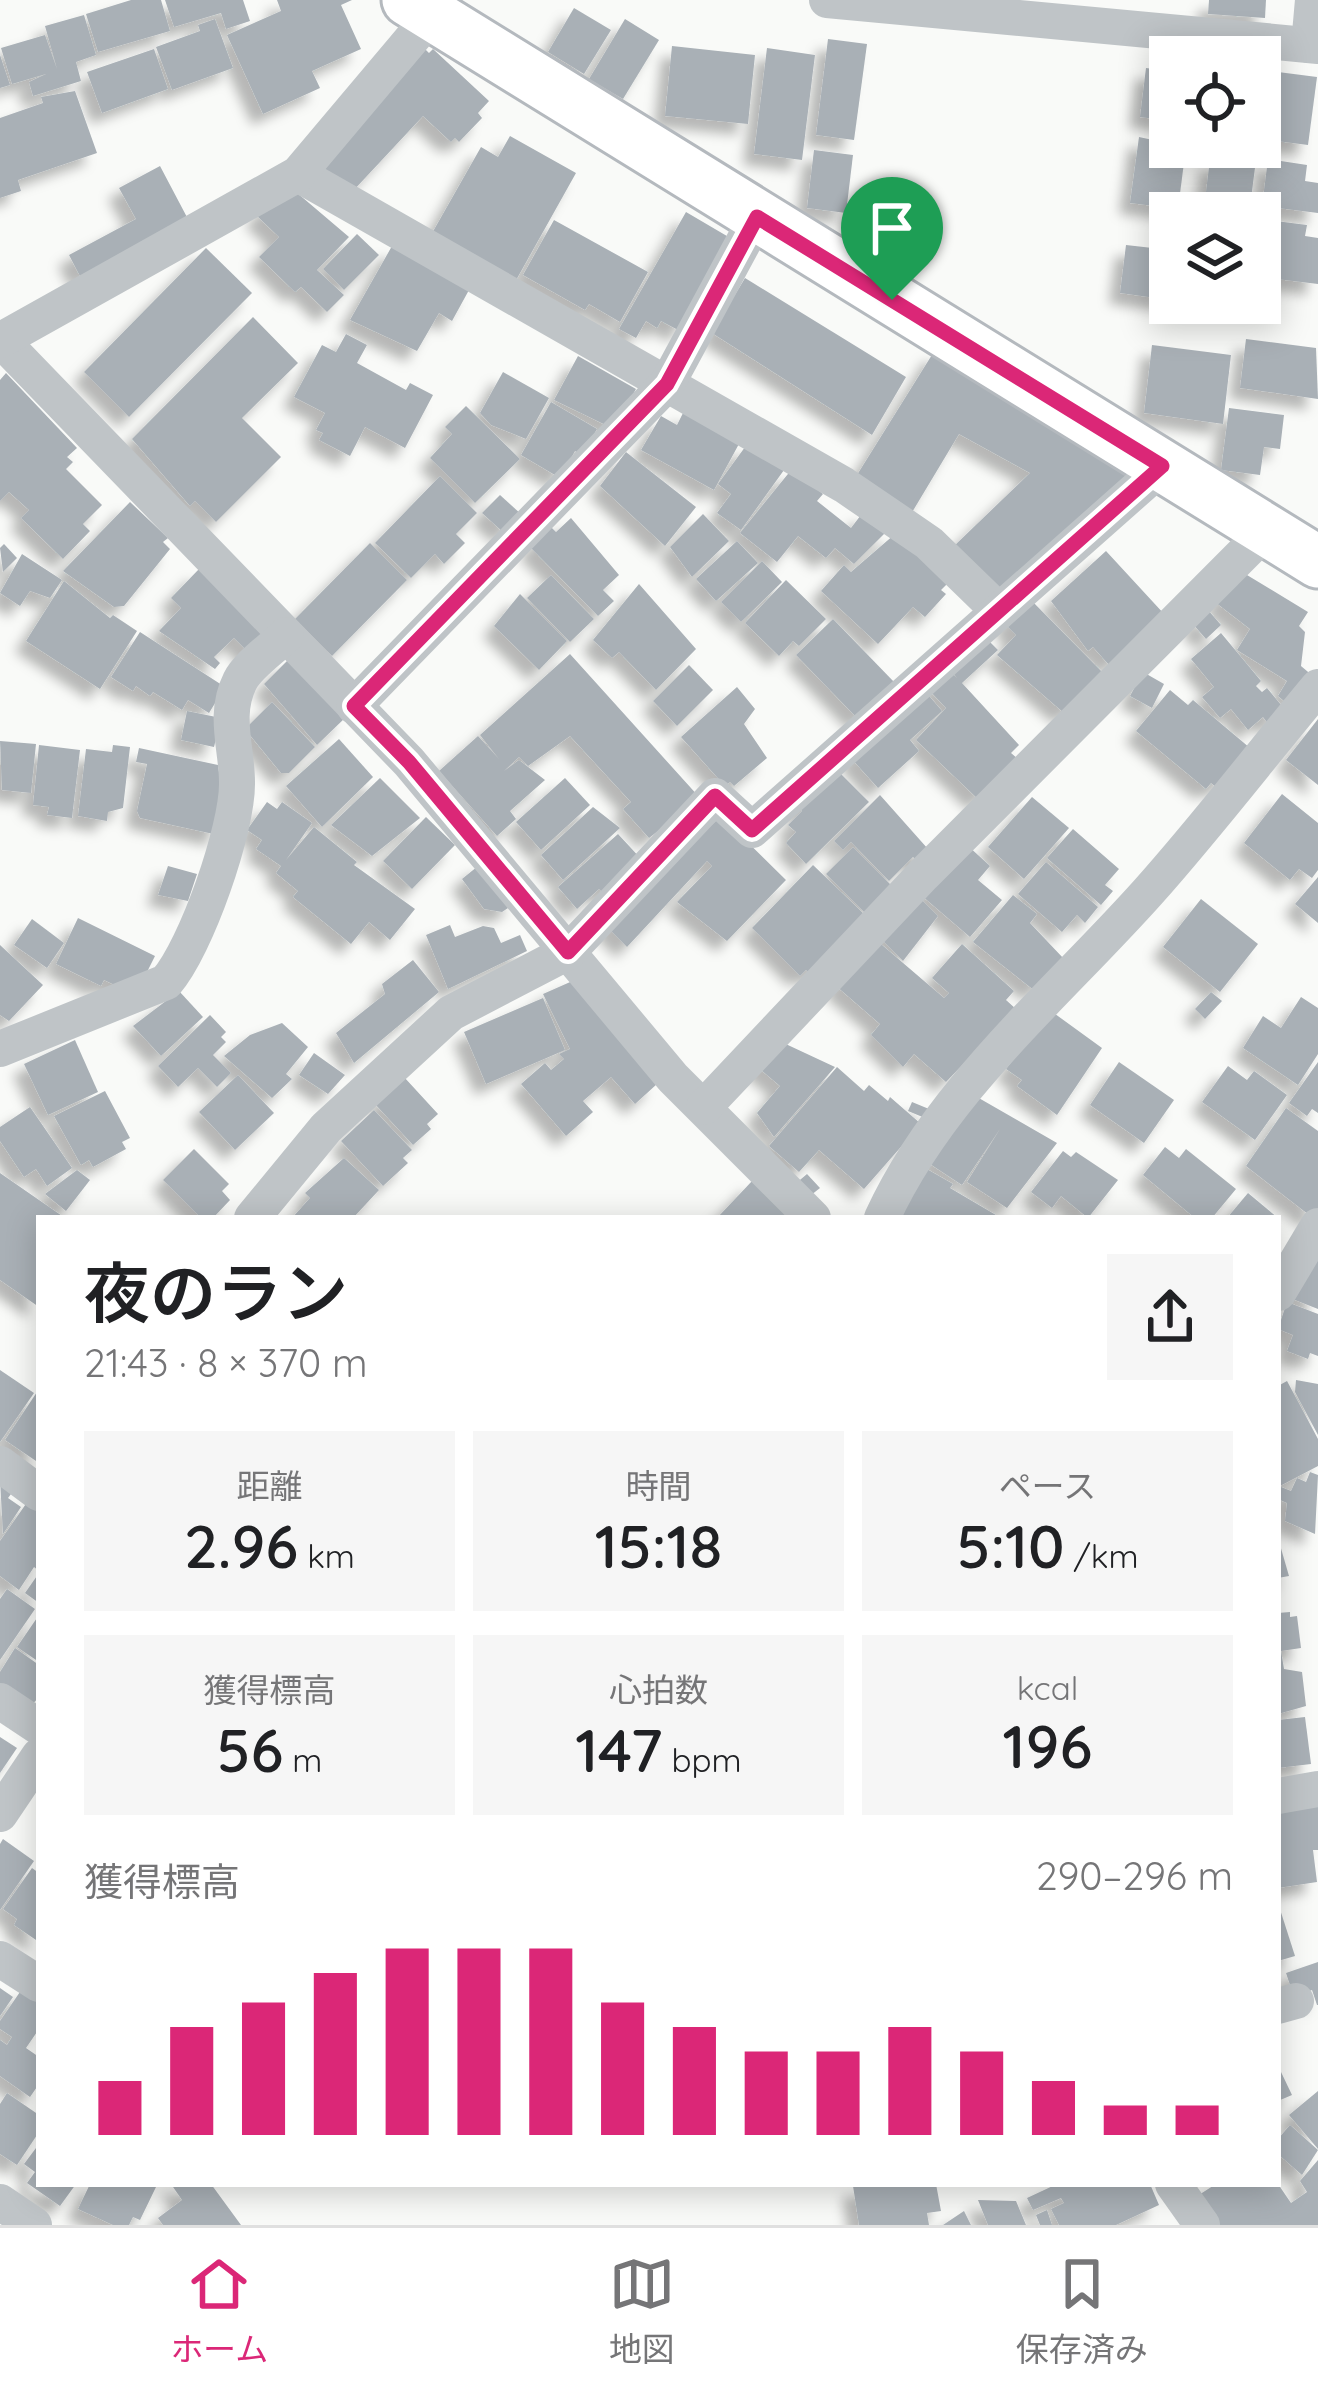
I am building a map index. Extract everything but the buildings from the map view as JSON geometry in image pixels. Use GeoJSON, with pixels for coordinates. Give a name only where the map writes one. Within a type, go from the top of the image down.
{"type":"FeatureCollection","features":[{"type":"Feature","properties":{"kind":"street"},"geometry":{"type":"LineString","coordinates":[[827,0],[1313,46],[1313,0]]}},
{"type":"Feature","properties":{"kind":"street"},"geometry":{"type":"LineString","coordinates":[[810,1215],[704,1108],[409,762],[0,339],[298,174],[420,7],[1318,562]]}},
{"type":"Feature","properties":{"kind":"street"},"geometry":{"type":"LineString","coordinates":[[298,174],[844,484],[929,543],[999,611]]}},
{"type":"Feature","properties":{"kind":"street"},"geometry":{"type":"LineString","coordinates":[[354,706],[667,384],[757,217]]}},
{"type":"Feature","properties":{"kind":"street"},"geometry":{"type":"LineString","coordinates":[[254,1215],[326,1128],[451,1013],[568,952],[715,796],[752,830],[1162,466]]}},
{"type":"Feature","properties":{"kind":"street"},"geometry":{"type":"LineString","coordinates":[[704,1108],[923,875],[1267,530]]}},
{"type":"Feature","properties":{"kind":"street"},"geometry":{"type":"LineString","coordinates":[[0,1049],[166,982],[185,961],[236,817],[237,779],[229,722],[240,680],[286,635]]}},
{"type":"Feature","properties":{"kind":"street"},"geometry":{"type":"LineString","coordinates":[[883,1215],[904,1170],[1016,1032],[1148,892],[1318,687]]}},
{"type":"Feature","properties":{"kind":"street"},"geometry":{"type":"LineString","coordinates":[[1281,1288],[1318,1226]]}},
{"type":"Feature","properties":{"kind":"street"},"geometry":{"type":"LineString","coordinates":[[0,1464],[36,1490]]}},
{"type":"Feature","properties":{"kind":"street"},"geometry":{"type":"LineString","coordinates":[[0,1701],[36,1725]]}},
{"type":"Feature","properties":{"kind":"street"},"geometry":{"type":"LineString","coordinates":[[0,1814],[36,1760]]}},
{"type":"Feature","properties":{"kind":"street"},"geometry":{"type":"LineString","coordinates":[[1281,1795],[1318,1789]]}},
{"type":"Feature","properties":{"kind":"street"},"geometry":{"type":"LineString","coordinates":[[0,1959],[36,1982]]}},
{"type":"Feature","properties":{"kind":"street"},"geometry":{"type":"LineString","coordinates":[[1175,2187],[1202,2225]]}},
{"type":"Feature","properties":{"kind":"street"},"geometry":{"type":"LineString","coordinates":[[0,2202],[34,2225]]}},
{"type":"Feature","properties":{"kind":"route"},"geometry":{"type":"LineString","coordinates":[[757,217],[892,300],[1162,466],[752,830],[715,796],[568,952],[409,762],[354,706],[667,384],[757,217]]}}]}
